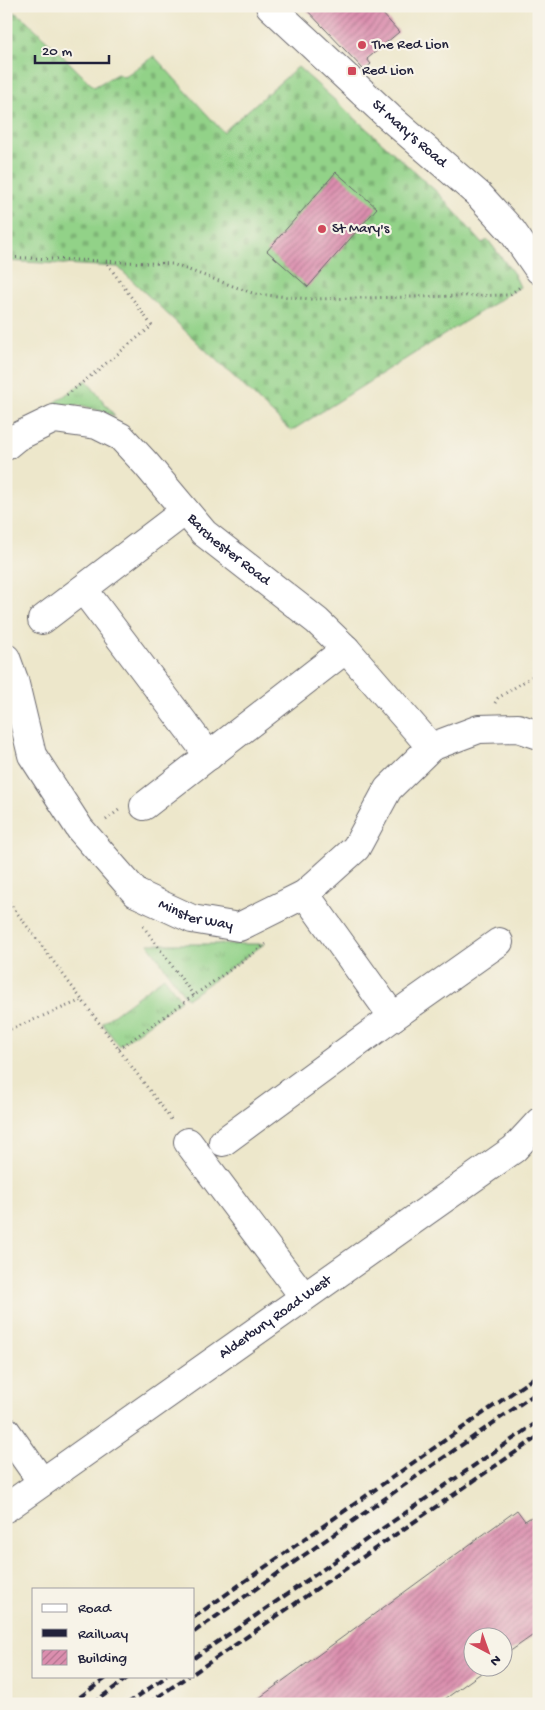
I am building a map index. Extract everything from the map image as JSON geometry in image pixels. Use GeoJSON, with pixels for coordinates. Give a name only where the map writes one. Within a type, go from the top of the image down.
{"type":"FeatureCollection","features":[{"type":"Feature","properties":{"kind":"street","name":"St Mary's Road"},"geometry":{"type":"LineString","coordinates":[[270,6],[389,117],[479,195],[512,231],[531,278]]}},
{"type":"Feature","properties":{"kind":"street"},"geometry":{"type":"LineString","coordinates":[[6,446],[17,438],[54,419]]}},
{"type":"Feature","properties":{"kind":"street","name":"Barchester Road"},"geometry":{"type":"LineString","coordinates":[[54,419],[97,425],[121,437],[204,533],[317,621],[346,649],[431,747]]}},
{"type":"Feature","properties":{"kind":"street"},"geometry":{"type":"LineString","coordinates":[[42,620],[185,511]]}},
{"type":"Feature","properties":{"kind":"street"},"geometry":{"type":"LineString","coordinates":[[83,590],[209,756]]}},
{"type":"Feature","properties":{"kind":"street"},"geometry":{"type":"LineString","coordinates":[[144,806],[346,649]]}},
{"type":"Feature","properties":{"kind":"street","name":"Minster Way"},"geometry":{"type":"LineString","coordinates":[[6,658],[14,680],[32,755],[80,830],[136,893],[192,919],[239,927],[305,894],[356,848],[388,789],[431,747],[479,729],[518,728],[539,735]]}},
{"type":"Feature","properties":{"kind":"street"},"geometry":{"type":"LineString","coordinates":[[305,894],[393,1017]]}},
{"type":"Feature","properties":{"kind":"street"},"geometry":{"type":"LineString","coordinates":[[223,1142],[499,942]]}},
{"type":"Feature","properties":{"kind":"street","name":"Alderbury Road West"},"geometry":{"type":"LineString","coordinates":[[6,1508],[514,1149],[539,1122]]}},
{"type":"Feature","properties":{"kind":"street"},"geometry":{"type":"LineString","coordinates":[[188,1142],[304,1297]]}},
{"type":"Feature","properties":{"kind":"street"},"geometry":{"type":"LineString","coordinates":[[6,1431],[42,1482]]}},
{"type":"Feature","properties":{"kind":"path"},"geometry":{"type":"LineString","coordinates":[[6,257],[172,264],[254,294],[311,299],[509,295],[531,278]]}},
{"type":"Feature","properties":{"kind":"path"},"geometry":{"type":"LineString","coordinates":[[54,419],[55,404],[152,326],[105,261]]}},
{"type":"Feature","properties":{"kind":"path"},"geometry":{"type":"LineString","coordinates":[[479,729],[498,698],[539,672]]}},
{"type":"Feature","properties":{"kind":"path"},"geometry":{"type":"LineString","coordinates":[[86,836],[129,802],[144,806]]}},
{"type":"Feature","properties":{"kind":"path"},"geometry":{"type":"LineString","coordinates":[[136,893],[126,902],[194,996]]}},
{"type":"Feature","properties":{"kind":"path"},"geometry":{"type":"LineString","coordinates":[[6,898],[188,1142]]}},
{"type":"Feature","properties":{"kind":"path"},"geometry":{"type":"LineString","coordinates":[[119,1049],[267,944]]}},
{"type":"Feature","properties":{"kind":"path"},"geometry":{"type":"LineString","coordinates":[[6,1031],[82,1000]]}},
{"type":"Feature","properties":{"kind":"green space"},"geometry":{"type":"Polygon","coordinates":[[[6,6],[27,21],[94,87],[117,74],[124,77],[154,56],[223,132],[298,67],[439,194],[482,243],[488,240],[514,274],[520,287],[291,431],[118,267],[6,261],[6,6]]]}},
{"type":"Feature","properties":{"kind":"green space"},"geometry":{"type":"Polygon","coordinates":[[[86,380],[115,416],[85,406],[53,404],[86,380]]]}},
{"type":"Feature","properties":{"kind":"green space"},"geometry":{"type":"Polygon","coordinates":[[[148,944],[264,944],[187,999],[148,944]]]}},
{"type":"Feature","properties":{"kind":"green space"},"geometry":{"type":"Polygon","coordinates":[[[164,977],[181,1000],[119,1046],[102,1023],[164,977]]]}},
{"type":"Feature","properties":{"kind":"building","name":"The Red Lion"},"geometry":{"type":"Polygon","coordinates":[[[303,6],[383,6],[387,10],[382,13],[399,32],[367,59],[371,64],[364,70],[303,6]]]}},
{"type":"Feature","properties":{"kind":"building","name":"St Mary's"},"geometry":{"type":"Polygon","coordinates":[[[336,172],[377,208],[308,287],[267,251],[336,172]]]}},
{"type":"Feature","properties":{"kind":"building"},"geometry":{"type":"Polygon","coordinates":[[[517,1510],[525,1521],[539,1512],[539,1631],[512,1650],[512,1628],[462,1628],[462,1678],[474,1678],[438,1704],[251,1704],[517,1510]]]}},
{"type":"Feature","properties":{"kind":"railway"},"geometry":{"type":"LineString","coordinates":[[195,1616],[539,1374]]}},
{"type":"Feature","properties":{"kind":"railway"},"geometry":{"type":"LineString","coordinates":[[195,1631],[539,1391]]}},
{"type":"Feature","properties":{"kind":"railway"},"geometry":{"type":"LineString","coordinates":[[195,1657],[539,1421]]}},
{"type":"Feature","properties":{"kind":"railway"},"geometry":{"type":"LineString","coordinates":[[195,1672],[539,1436]]}},
{"type":"Feature","properties":{"kind":"railway"},"geometry":{"type":"LineString","coordinates":[[70,1704],[106,1678]]}},
{"type":"Feature","properties":{"kind":"railway"},"geometry":{"type":"LineString","coordinates":[[92,1704],[127,1678]]}},
{"type":"Feature","properties":{"kind":"railway"},"geometry":{"type":"LineString","coordinates":[[127,1704],[164,1678]]}},
{"type":"Feature","properties":{"kind":"railway"},"geometry":{"type":"LineString","coordinates":[[148,1704],[185,1678]]}},
{"type":"Feature","properties":{"kind":"place","name":"The Red Lion"},"geometry":{"type":"Point","coordinates":[362,45]}},
{"type":"Feature","properties":{"kind":"place","name":"Red Lion"},"geometry":{"type":"Point","coordinates":[352,71]}},
{"type":"Feature","properties":{"kind":"place","name":"St Mary's"},"geometry":{"type":"Point","coordinates":[322,229]}}]}
